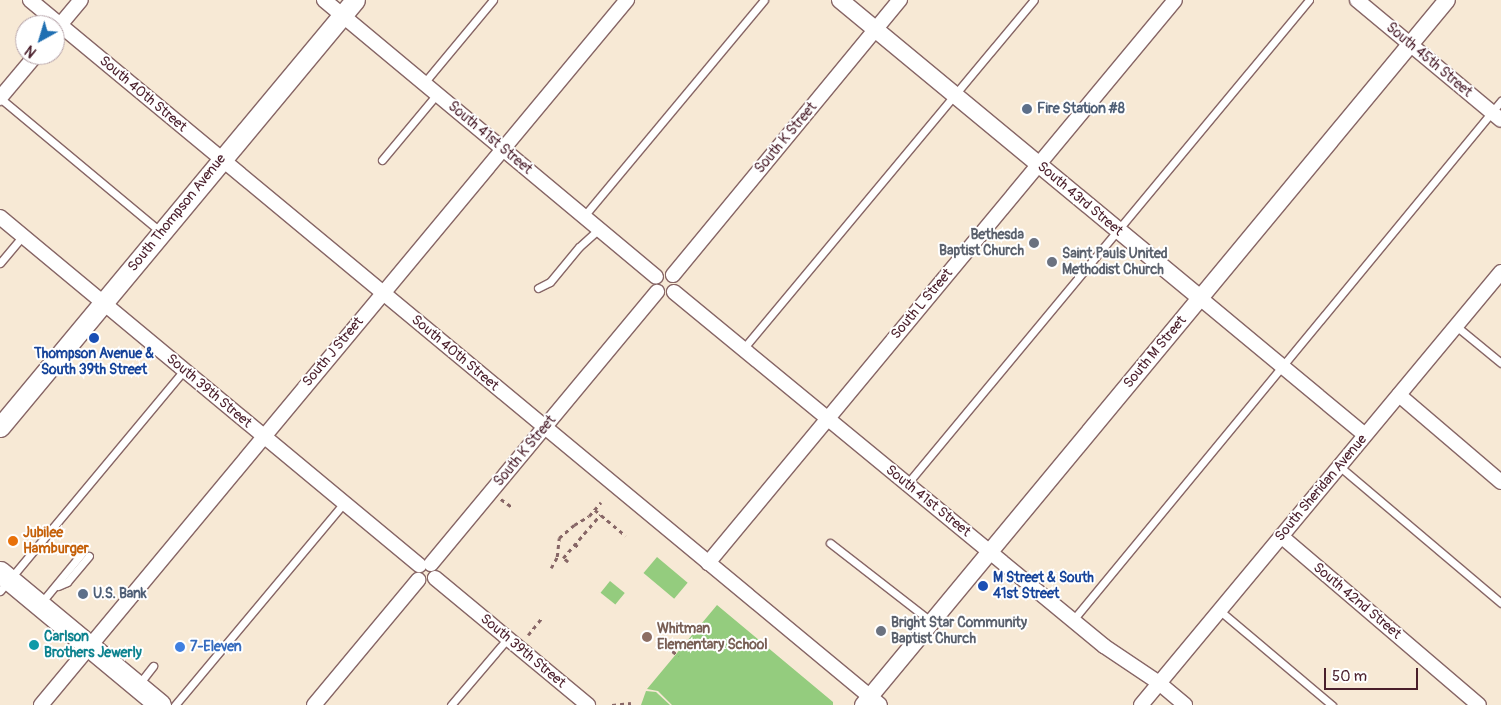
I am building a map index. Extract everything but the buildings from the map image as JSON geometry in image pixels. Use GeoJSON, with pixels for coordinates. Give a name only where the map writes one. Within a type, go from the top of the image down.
{"type":"FeatureCollection","features":[{"type":"Feature","properties":{"kind":"main road","name":"South Thompson Avenue"},"geometry":{"type":"LineString","coordinates":[[0,427],[355,0]]}},
{"type":"Feature","properties":{"kind":"main road"},"geometry":{"type":"LineString","coordinates":[[3,581],[39,606],[160,705]]}},
{"type":"Feature","properties":{"kind":"street","name":"South 40th Street"},"geometry":{"type":"LineString","coordinates":[[30,0],[44,15]]}},
{"type":"Feature","properties":{"kind":"street"},"geometry":{"type":"LineString","coordinates":[[65,20],[81,0]]}},
{"type":"Feature","properties":{"kind":"street","name":"South 41st Street"},"geometry":{"type":"LineString","coordinates":[[324,0],[656,277]]}},
{"type":"Feature","properties":{"kind":"street","name":"South J Street"},"geometry":{"type":"LineString","coordinates":[[41,705],[627,0]]}},
{"type":"Feature","properties":{"kind":"street","name":"South 43rd Street"},"geometry":{"type":"LineString","coordinates":[[840,0],[1365,435]]}},
{"type":"Feature","properties":{"kind":"street","name":"South K Street"},"geometry":{"type":"LineString","coordinates":[[673,275],[900,0]]}},
{"type":"Feature","properties":{"kind":"street","name":"South L Street"},"geometry":{"type":"LineString","coordinates":[[708,562],[1175,0]]}},
{"type":"Feature","properties":{"kind":"street","name":"South 45th Street"},"geometry":{"type":"LineString","coordinates":[[1357,0],[1496,116]]}},
{"type":"Feature","properties":{"kind":"street","name":"South M Street"},"geometry":{"type":"LineString","coordinates":[[871,702],[932,622],[1447,0]]}},
{"type":"Feature","properties":{"kind":"street","name":"South 40th Street"},"geometry":{"type":"LineString","coordinates":[[65,35],[221,159],[708,562],[871,702]]}},
{"type":"Feature","properties":{"kind":"street"},"geometry":{"type":"LineString","coordinates":[[0,98],[28,65]]}},
{"type":"Feature","properties":{"kind":"street","name":"South 39th Street"},"geometry":{"type":"LineString","coordinates":[[0,217],[344,503],[425,565]]}},
{"type":"Feature","properties":{"kind":"street","name":"South Sheridan Avenue"},"geometry":{"type":"LineString","coordinates":[[1141,705],[1501,272]]}},
{"type":"Feature","properties":{"kind":"street"},"geometry":{"type":"LineString","coordinates":[[662,273],[673,275],[677,281],[674,292],[668,295],[658,292],[654,286],[656,277],[662,273]]}},
{"type":"Feature","properties":{"kind":"street","name":"South K Street"},"geometry":{"type":"LineString","coordinates":[[425,565],[545,428],[658,292]]}},
{"type":"Feature","properties":{"kind":"street","name":"South 41st Street"},"geometry":{"type":"LineString","coordinates":[[674,292],[1116,655],[1159,683],[1185,705]]}},
{"type":"Feature","properties":{"kind":"street"},"geometry":{"type":"LineString","coordinates":[[1399,394],[1501,482]]}},
{"type":"Feature","properties":{"kind":"street","name":"South 42nd Street"},"geometry":{"type":"LineString","coordinates":[[1281,536],[1479,705]]}},
{"type":"Feature","properties":{"kind":"street"},"geometry":{"type":"LineString","coordinates":[[425,565],[436,572],[435,578],[427,584],[418,580],[416,571],[425,565]]}},
{"type":"Feature","properties":{"kind":"street","name":"South 39th Street"},"geometry":{"type":"LineString","coordinates":[[435,578],[588,705]]}},
{"type":"Feature","properties":{"kind":"street"},"geometry":{"type":"LineString","coordinates":[[314,705],[418,580]]}},
{"type":"Feature","properties":{"kind":"lane"},"geometry":{"type":"LineString","coordinates":[[424,83],[493,0]]}},
{"type":"Feature","properties":{"kind":"lane"},"geometry":{"type":"LineString","coordinates":[[584,216],[764,0]]}},
{"type":"Feature","properties":{"kind":"lane"},"geometry":{"type":"LineString","coordinates":[[743,348],[1034,0]]}},
{"type":"Feature","properties":{"kind":"lane"},"geometry":{"type":"LineString","coordinates":[[907,484],[1309,0]]}},
{"type":"Feature","properties":{"kind":"lane"},"geometry":{"type":"LineString","coordinates":[[382,160],[437,94]]}},
{"type":"Feature","properties":{"kind":"lane"},"geometry":{"type":"LineString","coordinates":[[0,98],[162,232]]}},
{"type":"Feature","properties":{"kind":"lane"},"geometry":{"type":"LineString","coordinates":[[1073,620],[1282,366],[1496,116],[1501,101]]}},
{"type":"Feature","properties":{"kind":"lane"},"geometry":{"type":"LineString","coordinates":[[538,288],[550,282],[579,247],[599,229]]}},
{"type":"Feature","properties":{"kind":"lane"},"geometry":{"type":"LineString","coordinates":[[0,263],[23,236]]}},
{"type":"Feature","properties":{"kind":"lane"},"geometry":{"type":"LineString","coordinates":[[1456,326],[1501,364]]}},
{"type":"Feature","properties":{"kind":"lane"},"geometry":{"type":"LineString","coordinates":[[3,581],[184,370]]}},
{"type":"Feature","properties":{"kind":"lane"},"geometry":{"type":"LineString","coordinates":[[1339,466],[1501,603]]}},
{"type":"Feature","properties":{"kind":"lane"},"geometry":{"type":"LineString","coordinates":[[175,705],[344,503]]}},
{"type":"Feature","properties":{"kind":"lane"},"geometry":{"type":"LineString","coordinates":[[830,543],[932,622]]}},
{"type":"Feature","properties":{"kind":"lane"},"geometry":{"type":"LineString","coordinates":[[39,606],[55,587],[67,582],[86,554]]}},
{"type":"Feature","properties":{"kind":"lane"},"geometry":{"type":"LineString","coordinates":[[1219,610],[1332,705]]}},
{"type":"Feature","properties":{"kind":"lane"},"geometry":{"type":"LineString","coordinates":[[451,705],[508,638]]}},
{"type":"Feature","properties":{"kind":"lane"},"geometry":{"type":"LineString","coordinates":[[137,686],[153,666]]}},
{"type":"Feature","properties":{"kind":"path"},"geometry":{"type":"LineString","coordinates":[[551,568],[557,556],[559,538],[595,510],[601,502]]}},
{"type":"Feature","properties":{"kind":"path"},"geometry":{"type":"LineString","coordinates":[[595,510],[626,536]]}},
{"type":"Feature","properties":{"kind":"path"},"geometry":{"type":"LineString","coordinates":[[568,562],[563,558],[600,514]]}},
{"type":"Feature","properties":{"kind":"path"},"geometry":{"type":"LineString","coordinates":[[575,544],[580,548]]}},
{"type":"Feature","properties":{"kind":"path"},"geometry":{"type":"LineString","coordinates":[[528,635],[542,618]]}},
{"type":"Feature","properties":{"kind":"path"},"geometry":{"type":"LineString","coordinates":[[666,646],[679,656]]}},
{"type":"Feature","properties":{"kind":"path"},"geometry":{"type":"LineString","coordinates":[[612,705],[631,703]]}},
{"type":"Feature","properties":{"kind":"green space"},"geometry":{"type":"Polygon","coordinates":[[[657,557],[688,583],[674,599],[644,573],[657,557]]]}},
{"type":"Feature","properties":{"kind":"green space"},"geometry":{"type":"Polygon","coordinates":[[[610,581],[625,593],[615,605],[601,593],[610,581]]]}},
{"type":"Feature","properties":{"kind":"green space"},"geometry":{"type":"Polygon","coordinates":[[[717,605],[833,702],[833,705],[672,705],[658,691],[647,689],[717,605]]]}},
{"type":"Feature","properties":{"kind":"green space"},"geometry":{"type":"Polygon","coordinates":[[[646,691],[656,692],[670,705],[641,705],[646,691]]]}},
{"type":"Feature","properties":{"kind":"place","name":"Fire Station #8"},"geometry":{"type":"Point","coordinates":[1027,109]}},
{"type":"Feature","properties":{"kind":"place","name":"Bethesda Baptist Church"},"geometry":{"type":"Point","coordinates":[1034,243]}},
{"type":"Feature","properties":{"kind":"place","name":"Saint Pauls United Methodist Church"},"geometry":{"type":"Point","coordinates":[1052,262]}},
{"type":"Feature","properties":{"kind":"place","name":"Thompson Avenue & South 39th Street"},"geometry":{"type":"Point","coordinates":[94,338]}},
{"type":"Feature","properties":{"kind":"place","name":"Jubilee Hamburger"},"geometry":{"type":"Point","coordinates":[13,541]}},
{"type":"Feature","properties":{"kind":"place","name":"M Street & South 41st Street"},"geometry":{"type":"Point","coordinates":[983,586]}},
{"type":"Feature","properties":{"kind":"place","name":"U.S. Bank"},"geometry":{"type":"Point","coordinates":[83,594]}},
{"type":"Feature","properties":{"kind":"place","name":"Bright Star Community Baptist Church"},"geometry":{"type":"Point","coordinates":[881,631]}},
{"type":"Feature","properties":{"kind":"place","name":"Whitman Elementary School"},"geometry":{"type":"Point","coordinates":[647,637]}},
{"type":"Feature","properties":{"kind":"place","name":"Carlson Brothers Jewerly"},"geometry":{"type":"Point","coordinates":[34,645]}},
{"type":"Feature","properties":{"kind":"place","name":"7-Eleven"},"geometry":{"type":"Point","coordinates":[180,647]}}]}
